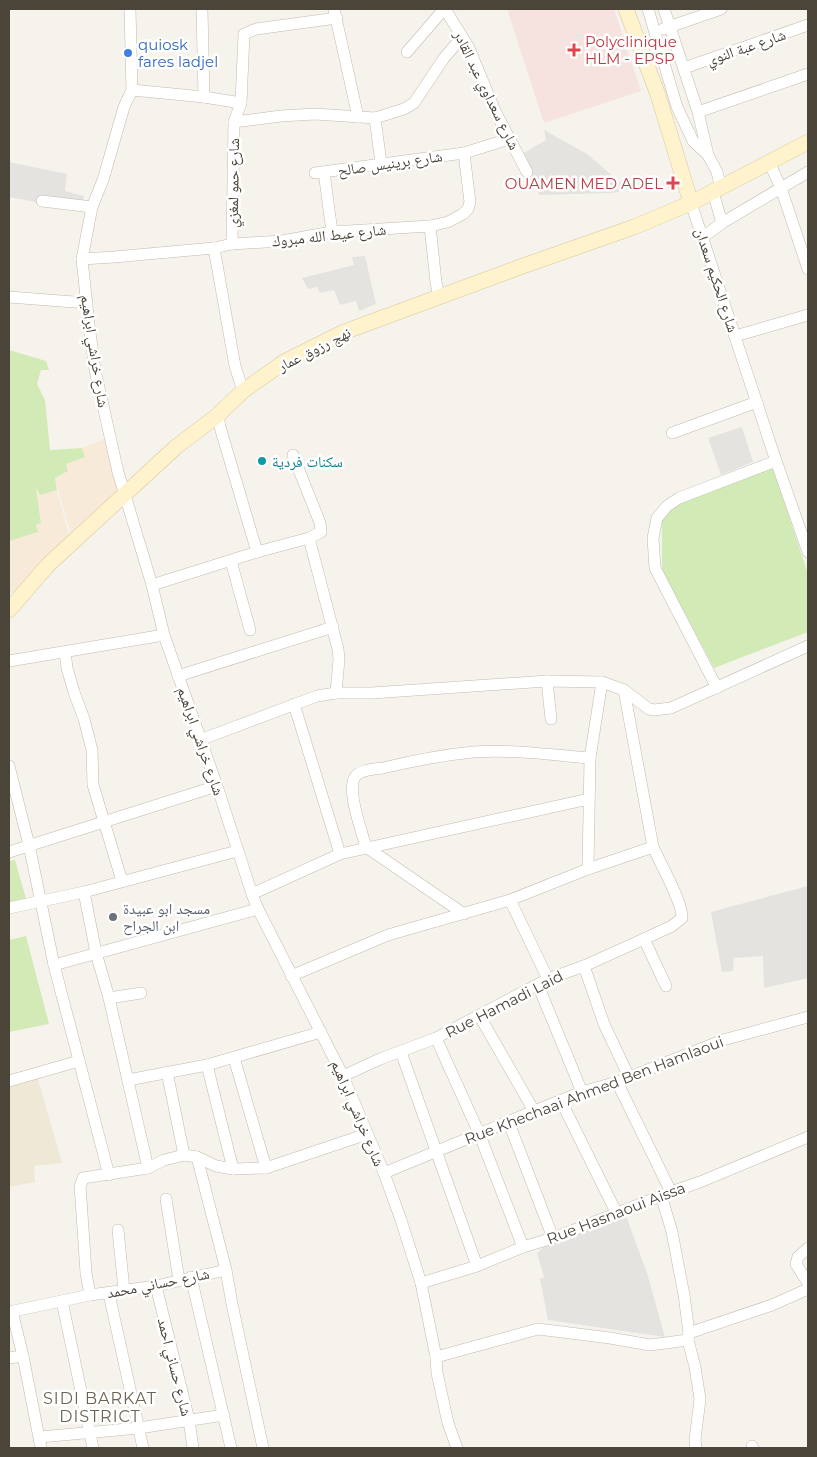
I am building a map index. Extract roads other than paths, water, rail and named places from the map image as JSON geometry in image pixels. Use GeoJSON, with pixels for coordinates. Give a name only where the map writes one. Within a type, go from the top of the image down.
{"type":"FeatureCollection","features":[{"type":"Feature","properties":{"kind":"main road","name":"شارع الحكيم سعدان"},"geometry":{"type":"LineString","coordinates":[[626,9],[658,95],[691,203]]}},
{"type":"Feature","properties":{"kind":"main road","name":"نهج رزوق عمار"},"geometry":{"type":"LineString","coordinates":[[9,610],[48,565],[176,446],[218,415],[244,391],[284,362],[344,332],[634,227],[691,203],[808,142]]}},
{"type":"Feature","properties":{"kind":"street","name":"شارع خراشي ابراهيم"},"geometry":{"type":"LineString","coordinates":[[130,9],[132,90],[124,107],[103,180],[92,207],[82,259],[95,370],[124,495],[152,585],[164,635],[217,786],[252,894],[291,976],[343,1076],[384,1173],[401,1220],[421,1283],[436,1357],[437,1373],[448,1423],[457,1448]]}},
{"type":"Feature","properties":{"kind":"street"},"geometry":{"type":"LineString","coordinates":[[202,9],[204,97]]}},
{"type":"Feature","properties":{"kind":"street"},"geometry":{"type":"LineString","coordinates":[[407,52],[445,9]]}},
{"type":"Feature","properties":{"kind":"street","name":"شارع سعداوي عبد القادر"},"geometry":{"type":"LineString","coordinates":[[445,9],[470,48],[486,92],[527,172]]}},
{"type":"Feature","properties":{"kind":"street"},"geometry":{"type":"LineString","coordinates":[[708,155],[693,141],[677,107],[648,11],[663,9],[670,27],[698,112],[708,155],[717,172],[717,190],[722,223]]}},
{"type":"Feature","properties":{"kind":"street"},"geometry":{"type":"LineString","coordinates":[[655,33],[721,9]]}},
{"type":"Feature","properties":{"kind":"street"},"geometry":{"type":"LineString","coordinates":[[335,13],[342,52],[358,117]]}},
{"type":"Feature","properties":{"kind":"street","name":"شارع حمو لمغزي"},"geometry":{"type":"LineString","coordinates":[[232,244],[234,122],[241,103],[244,34],[256,29],[335,13]]}},
{"type":"Feature","properties":{"kind":"street","name":"شارع عبة النوي"},"geometry":{"type":"LineString","coordinates":[[684,68],[808,25]]}},
{"type":"Feature","properties":{"kind":"street"},"geometry":{"type":"LineString","coordinates":[[234,122],[315,114],[374,118],[404,109],[414,103],[444,58],[462,37]]}},
{"type":"Feature","properties":{"kind":"street"},"geometry":{"type":"LineString","coordinates":[[698,112],[808,74]]}},
{"type":"Feature","properties":{"kind":"street"},"geometry":{"type":"LineString","coordinates":[[132,90],[204,97],[241,103]]}},
{"type":"Feature","properties":{"kind":"street"},"geometry":{"type":"LineString","coordinates":[[663,113],[677,107]]}},
{"type":"Feature","properties":{"kind":"street"},"geometry":{"type":"LineString","coordinates":[[374,118],[381,163]]}},
{"type":"Feature","properties":{"kind":"street"},"geometry":{"type":"LineString","coordinates":[[464,153],[509,140]]}},
{"type":"Feature","properties":{"kind":"street","name":"شارع برينيس صالح"},"geometry":{"type":"LineString","coordinates":[[332,232],[320,172],[464,153]]}},
{"type":"Feature","properties":{"kind":"street","name":"شارع عيط الله مبروك"},"geometry":{"type":"LineString","coordinates":[[82,259],[214,248],[232,244],[282,241],[332,232],[430,226],[448,222],[468,209],[469,194],[464,153]]}},
{"type":"Feature","properties":{"kind":"street"},"geometry":{"type":"LineString","coordinates":[[770,162],[782,188],[808,269]]}},
{"type":"Feature","properties":{"kind":"street"},"geometry":{"type":"LineString","coordinates":[[702,237],[808,172]]}},
{"type":"Feature","properties":{"kind":"street"},"geometry":{"type":"LineString","coordinates":[[42,201],[92,207]]}},
{"type":"Feature","properties":{"kind":"street","name":"شارع الحكيم سعدان"},"geometry":{"type":"LineString","coordinates":[[691,203],[776,461],[803,520],[808,552]]}},
{"type":"Feature","properties":{"kind":"street"},"geometry":{"type":"LineString","coordinates":[[430,226],[439,298]]}},
{"type":"Feature","properties":{"kind":"street"},"geometry":{"type":"LineString","coordinates":[[214,248],[235,366],[244,391]]}},
{"type":"Feature","properties":{"kind":"street"},"geometry":{"type":"LineString","coordinates":[[9,297],[87,303]]}},
{"type":"Feature","properties":{"kind":"street"},"geometry":{"type":"LineString","coordinates":[[735,336],[808,315]]}},
{"type":"Feature","properties":{"kind":"street"},"geometry":{"type":"LineString","coordinates":[[672,433],[757,402]]}},
{"type":"Feature","properties":{"kind":"street"},"geometry":{"type":"LineString","coordinates":[[218,415],[257,552]]}},
{"type":"Feature","properties":{"kind":"street"},"geometry":{"type":"LineString","coordinates":[[152,585],[318,535],[321,528],[294,455]]}},
{"type":"Feature","properties":{"kind":"street"},"geometry":{"type":"LineString","coordinates":[[717,688],[655,568],[653,538],[658,518],[667,506],[679,498],[776,461]]}},
{"type":"Feature","properties":{"kind":"street"},"geometry":{"type":"LineString","coordinates":[[308,538],[333,627],[339,659],[336,693]]}},
{"type":"Feature","properties":{"kind":"street"},"geometry":{"type":"LineString","coordinates":[[231,560],[250,630]]}},
{"type":"Feature","properties":{"kind":"street"},"geometry":{"type":"LineString","coordinates":[[178,676],[333,627]]}},
{"type":"Feature","properties":{"kind":"street"},"geometry":{"type":"LineString","coordinates":[[9,661],[164,635]]}},
{"type":"Feature","properties":{"kind":"street"},"geometry":{"type":"LineString","coordinates":[[200,740],[316,696],[336,693],[372,693],[547,681],[602,682],[624,690],[649,709],[671,708],[808,646]]}},
{"type":"Feature","properties":{"kind":"street"},"geometry":{"type":"LineString","coordinates":[[65,652],[67,668],[84,718],[92,750],[93,785],[122,881]]}},
{"type":"Feature","properties":{"kind":"street"},"geometry":{"type":"LineString","coordinates":[[547,681],[551,719]]}},
{"type":"Feature","properties":{"kind":"street"},"geometry":{"type":"LineString","coordinates":[[588,869],[590,758],[602,682]]}},
{"type":"Feature","properties":{"kind":"street","name":"Rue Hamadi Laid"},"geometry":{"type":"LineString","coordinates":[[343,1076],[380,1059],[436,1038],[512,996],[584,966],[680,921],[682,913],[653,847],[624,690]]}},
{"type":"Feature","properties":{"kind":"street"},"geometry":{"type":"LineString","coordinates":[[294,704],[340,854]]}},
{"type":"Feature","properties":{"kind":"street"},"geometry":{"type":"LineString","coordinates":[[464,914],[366,847],[352,794],[354,778],[359,773],[440,756],[474,752],[590,758]]}},
{"type":"Feature","properties":{"kind":"street"},"geometry":{"type":"LineString","coordinates":[[9,766],[29,845],[54,965],[109,1175]]}},
{"type":"Feature","properties":{"kind":"street"},"geometry":{"type":"LineString","coordinates":[[9,852],[217,786]]}},
{"type":"Feature","properties":{"kind":"street"},"geometry":{"type":"LineString","coordinates":[[252,894],[340,854],[589,799]]}},
{"type":"Feature","properties":{"kind":"street"},"geometry":{"type":"LineString","coordinates":[[291,976],[388,935],[510,900],[588,869],[653,847]]}},
{"type":"Feature","properties":{"kind":"street"},"geometry":{"type":"LineString","coordinates":[[9,908],[84,892],[237,851]]}},
{"type":"Feature","properties":{"kind":"street"},"geometry":{"type":"LineString","coordinates":[[84,892],[96,954],[109,998],[148,1168]]}},
{"type":"Feature","properties":{"kind":"street"},"geometry":{"type":"LineString","coordinates":[[510,900],[543,982],[582,1092]]}},
{"type":"Feature","properties":{"kind":"street"},"geometry":{"type":"LineString","coordinates":[[54,965],[258,909]]}},
{"type":"Feature","properties":{"kind":"street"},"geometry":{"type":"LineString","coordinates":[[644,939],[666,986]]}},
{"type":"Feature","properties":{"kind":"street"},"geometry":{"type":"LineString","coordinates":[[584,966],[604,1024],[629,1077]]}},
{"type":"Feature","properties":{"kind":"street"},"geometry":{"type":"LineString","coordinates":[[109,998],[141,993]]}},
{"type":"Feature","properties":{"kind":"street"},"geometry":{"type":"LineString","coordinates":[[479,1015],[534,1111]]}},
{"type":"Feature","properties":{"kind":"street","name":"Rue Khechaai Ahmed Ben Hamlaoui"},"geometry":{"type":"LineString","coordinates":[[384,1173],[582,1092],[617,1082],[723,1040],[808,1017]]}},
{"type":"Feature","properties":{"kind":"street"},"geometry":{"type":"LineString","coordinates":[[128,1080],[207,1065],[321,1032]]}},
{"type":"Feature","properties":{"kind":"street"},"geometry":{"type":"LineString","coordinates":[[436,1038],[479,1133],[523,1247]]}},
{"type":"Feature","properties":{"kind":"street"},"geometry":{"type":"LineString","coordinates":[[401,1052],[477,1266]]}},
{"type":"Feature","properties":{"kind":"street"},"geometry":{"type":"LineString","coordinates":[[234,1058],[266,1168]]}},
{"type":"Feature","properties":{"kind":"street"},"geometry":{"type":"LineString","coordinates":[[9,1081],[79,1061]]}},
{"type":"Feature","properties":{"kind":"street"},"geometry":{"type":"LineString","coordinates":[[207,1065],[233,1169]]}},
{"type":"Feature","properties":{"kind":"street"},"geometry":{"type":"LineString","coordinates":[[167,1072],[184,1155]]}},
{"type":"Feature","properties":{"kind":"street"},"geometry":{"type":"LineString","coordinates":[[617,1082],[666,1193],[700,1399],[694,1440],[696,1448]]}},
{"type":"Feature","properties":{"kind":"street"},"geometry":{"type":"LineString","coordinates":[[561,1101],[617,1214]]}},
{"type":"Feature","properties":{"kind":"street"},"geometry":{"type":"LineString","coordinates":[[509,1123],[553,1238]]}},
{"type":"Feature","properties":{"kind":"street","name":"شارع حساني محمد"},"geometry":{"type":"LineString","coordinates":[[90,1295],[86,1273],[80,1187],[83,1178],[86,1176],[109,1175],[148,1168],[164,1160],[184,1155],[197,1157],[216,1166],[233,1169],[266,1168],[367,1134]]}},
{"type":"Feature","properties":{"kind":"street","name":"Rue Hasnaoui Aissa"},"geometry":{"type":"LineString","coordinates":[[421,1283],[477,1266],[523,1247],[617,1214],[808,1137]]}},
{"type":"Feature","properties":{"kind":"street"},"geometry":{"type":"LineString","coordinates":[[197,1157],[226,1270],[263,1448]]}},
{"type":"Feature","properties":{"kind":"street"},"geometry":{"type":"LineString","coordinates":[[166,1199],[185,1279],[224,1415],[231,1448]]}},
{"type":"Feature","properties":{"kind":"street"},"geometry":{"type":"LineString","coordinates":[[118,1230],[124,1290]]}},
{"type":"Feature","properties":{"kind":"street"},"geometry":{"type":"LineString","coordinates":[[808,1248],[798,1257],[796,1264],[808,1283]]}},
{"type":"Feature","properties":{"kind":"street","name":"شارع حساني محمد"},"geometry":{"type":"LineString","coordinates":[[10,1312],[90,1295],[156,1286],[226,1270]]}},
{"type":"Feature","properties":{"kind":"street","name":"شارع حساني احمد"},"geometry":{"type":"LineString","coordinates":[[156,1286],[189,1420],[193,1448]]}},
{"type":"Feature","properties":{"kind":"street"},"geometry":{"type":"LineString","coordinates":[[436,1357],[538,1329],[650,1345],[689,1336],[772,1305],[808,1289]]}},
{"type":"Feature","properties":{"kind":"street"},"geometry":{"type":"LineString","coordinates":[[108,1294],[143,1448]]}},
{"type":"Feature","properties":{"kind":"street"},"geometry":{"type":"LineString","coordinates":[[62,1301],[93,1448]]}},
{"type":"Feature","properties":{"kind":"street"},"geometry":{"type":"LineString","coordinates":[[10,1312],[23,1356],[41,1443],[90,1432],[139,1428],[224,1415]]}},
{"type":"Feature","properties":{"kind":"street"},"geometry":{"type":"LineString","coordinates":[[9,1358],[23,1356]]}},
{"type":"Feature","properties":{"kind":"place","name":"Polyclinique HLM - EPSP"},"geometry":{"type":"Point","coordinates":[574,50]}},
{"type":"Feature","properties":{"kind":"place","name":"quiosk fares ladjel"},"geometry":{"type":"Point","coordinates":[128,53]}},
{"type":"Feature","properties":{"kind":"place","name":"OUAMEN MED ADEL"},"geometry":{"type":"Point","coordinates":[673,183]}},
{"type":"Feature","properties":{"kind":"place","name":"سكنات فردية"},"geometry":{"type":"Point","coordinates":[262,461]}},
{"type":"Feature","properties":{"kind":"place","name":"مسجد ابو عبيدة ابن الجراح"},"geometry":{"type":"Point","coordinates":[113,917]}},
{"type":"Feature","properties":{"kind":"district","name":"SIDI BARKAT DISTRICT"},"geometry":{"type":"Point","coordinates":[100,1407]}}]}
